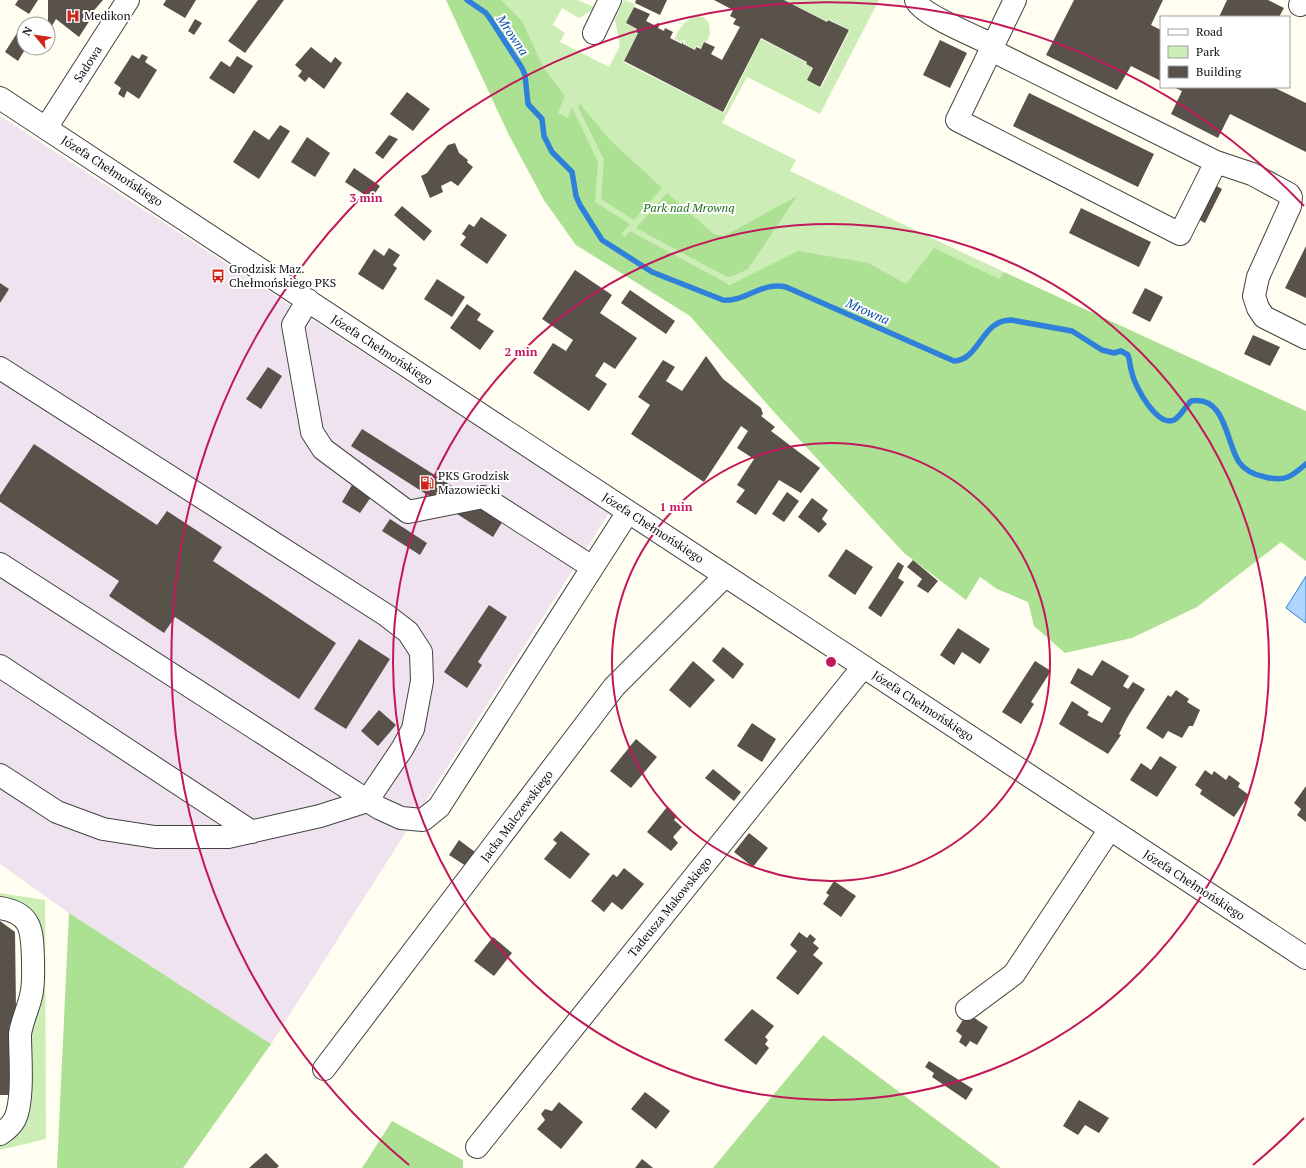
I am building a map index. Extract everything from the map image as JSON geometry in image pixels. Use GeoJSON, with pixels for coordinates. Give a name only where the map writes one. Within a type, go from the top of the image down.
{"type":"FeatureCollection","features":[{"type":"Feature","properties":{"kind":"street","name":"Sadowa"},"geometry":{"type":"LineString","coordinates":[[46,128],[128,0]]}},
{"type":"Feature","properties":{"kind":"street"},"geometry":{"type":"LineString","coordinates":[[594,33],[610,0]]}},
{"type":"Feature","properties":{"kind":"street"},"geometry":{"type":"LineString","coordinates":[[916,0],[917,4],[925,10],[992,47],[1216,162],[1252,174],[1286,192],[1291,197],[1290,206],[1258,278],[1254,296],[1258,308],[1264,318],[1306,338]]}},
{"type":"Feature","properties":{"kind":"street"},"geometry":{"type":"LineString","coordinates":[[1016,0],[957,120],[1180,234],[1216,162]]}},
{"type":"Feature","properties":{"kind":"street","name":"Józefa Chełmońskiego"},"geometry":{"type":"LineString","coordinates":[[0,98],[1306,958]]}},
{"type":"Feature","properties":{"kind":"street"},"geometry":{"type":"LineString","coordinates":[[308,300],[293,326],[312,432],[322,449],[408,512],[483,497],[592,567]]}},
{"type":"Feature","properties":{"kind":"street"},"geometry":{"type":"LineString","coordinates":[[0,368],[386,615],[408,632],[421,652],[422,681],[413,729],[402,749],[367,801],[320,816],[252,832],[228,837],[155,838],[103,830],[57,812],[0,775]]}},
{"type":"Feature","properties":{"kind":"street"},"geometry":{"type":"LineString","coordinates":[[0,564],[367,801],[401,818],[423,820],[439,807],[628,512]]}},
{"type":"Feature","properties":{"kind":"street","name":"Jacka Malczewskiego"},"geometry":{"type":"LineString","coordinates":[[324,1069],[614,688],[725,576]]}},
{"type":"Feature","properties":{"kind":"street"},"geometry":{"type":"LineString","coordinates":[[0,666],[252,832]]}},
{"type":"Feature","properties":{"kind":"street","name":"Tadeusza Makowskiego"},"geometry":{"type":"LineString","coordinates":[[477,1147],[863,667]]}},
{"type":"Feature","properties":{"kind":"street"},"geometry":{"type":"LineString","coordinates":[[967,1009],[1014,974],[1110,829]]}},
{"type":"Feature","properties":{"kind":"street"},"geometry":{"type":"LineString","coordinates":[[0,908],[16,912],[24,919],[31,929],[33,979],[31,997],[21,1023],[19,1105],[14,1120],[9,1127],[0,1134]]}},
{"type":"Feature","properties":{"kind":"shaded area"},"geometry":{"type":"Polygon","coordinates":[[[0,116],[609,513],[271,1044],[69,913],[0,864],[0,116]]]}},
{"type":"Feature","properties":{"kind":"green space","name":"Park nad Mrowną"},"geometry":{"type":"Polygon","coordinates":[[[446,0],[578,0],[596,8],[579,18],[562,8],[553,25],[565,33],[560,42],[609,67],[620,46],[615,19],[624,0],[635,4],[626,24],[636,29],[634,32],[637,34],[623,62],[724,113],[761,39],[806,62],[805,64],[812,68],[807,80],[821,88],[850,30],[828,19],[826,21],[785,0],[879,0],[820,114],[747,77],[722,123],[796,160],[790,171],[1004,272],[963,332],[948,340],[576,245],[544,200],[509,135],[446,0]]]}},
{"type":"Feature","properties":{"kind":"green space"},"geometry":{"type":"Polygon","coordinates":[[[446,0],[501,0],[522,21],[543,67],[565,96],[558,113],[568,118],[572,107],[598,162],[595,202],[630,224],[621,234],[625,237],[630,231],[730,285],[798,251],[868,263],[906,284],[934,248],[999,279],[1004,272],[1306,411],[1306,561],[1281,542],[1197,607],[1132,638],[1065,653],[1034,626],[1028,602],[997,589],[980,577],[966,600],[904,553],[774,412],[690,316],[576,245],[544,200],[509,135],[446,0]]]}},
{"type":"Feature","properties":{"kind":"green space"},"geometry":{"type":"Polygon","coordinates":[[[698,16],[703,17],[709,23],[710,33],[707,42],[704,41],[701,48],[696,46],[694,49],[684,44],[686,41],[683,40],[681,42],[674,39],[686,21],[698,16]]]}},
{"type":"Feature","properties":{"kind":"green space"},"geometry":{"type":"Polygon","coordinates":[[[580,104],[610,140],[662,188],[634,220],[601,199],[604,160],[578,107],[580,104]]]}},
{"type":"Feature","properties":{"kind":"green space"},"geometry":{"type":"Polygon","coordinates":[[[667,193],[714,234],[724,236],[797,196],[748,269],[731,277],[727,277],[636,228],[667,193]]]}},
{"type":"Feature","properties":{"kind":"green space"},"geometry":{"type":"Polygon","coordinates":[[[0,893],[45,900],[46,1139],[0,1150],[0,1141],[25,1040],[39,943],[0,902],[0,893]]]}},
{"type":"Feature","properties":{"kind":"green space"},"geometry":{"type":"Polygon","coordinates":[[[69,913],[271,1044],[183,1168],[57,1168],[69,913]]]}},
{"type":"Feature","properties":{"kind":"green space"},"geometry":{"type":"Polygon","coordinates":[[[823,1035],[1001,1168],[713,1168],[823,1035]]]}},
{"type":"Feature","properties":{"kind":"green space"},"geometry":{"type":"Polygon","coordinates":[[[392,1121],[463,1160],[463,1168],[362,1168],[392,1121]]]}},
{"type":"Feature","properties":{"kind":"water"},"geometry":{"type":"Polygon","coordinates":[[[1306,576],[1306,623],[1286,608],[1306,576]]]}},
{"type":"Feature","properties":{"kind":"building"},"geometry":{"type":"Polygon","coordinates":[[[18,0],[38,0],[29,14],[15,5],[18,0]]]}},
{"type":"Feature","properties":{"kind":"building"},"geometry":{"type":"Polygon","coordinates":[[[48,0],[103,0],[90,15],[92,17],[79,37],[56,19],[56,16],[48,16],[48,0]]]}},
{"type":"Feature","properties":{"kind":"building"},"geometry":{"type":"Polygon","coordinates":[[[166,0],[196,0],[185,18],[163,5],[166,0]]]}},
{"type":"Feature","properties":{"kind":"building"},"geometry":{"type":"Polygon","coordinates":[[[258,0],[284,0],[245,53],[228,41],[258,0]]]}},
{"type":"Feature","properties":{"kind":"building"},"geometry":{"type":"Polygon","coordinates":[[[636,0],[667,0],[660,15],[635,3],[636,0]]]}},
{"type":"Feature","properties":{"kind":"building"},"geometry":{"type":"Polygon","coordinates":[[[714,0],[784,0],[827,22],[828,20],[849,30],[820,87],[807,80],[813,68],[806,64],[807,62],[761,38],[723,112],[624,61],[638,33],[635,32],[637,29],[626,23],[634,7],[650,14],[646,21],[656,26],[657,23],[660,24],[658,28],[664,31],[665,28],[673,32],[670,38],[682,44],[683,41],[683,44],[695,50],[696,47],[701,49],[704,42],[715,47],[711,54],[722,60],[740,27],[733,24],[736,19],[730,16],[733,10],[714,0]]]}},
{"type":"Feature","properties":{"kind":"building"},"geometry":{"type":"Polygon","coordinates":[[[1074,0],[1163,0],[1151,25],[1160,30],[1160,80],[1131,66],[1117,90],[1046,55],[1074,0]]]}},
{"type":"Feature","properties":{"kind":"building"},"geometry":{"type":"Polygon","coordinates":[[[1227,0],[1268,0],[1284,8],[1280,16],[1219,16],[1227,0]]]}},
{"type":"Feature","properties":{"kind":"building"},"geometry":{"type":"Polygon","coordinates":[[[195,19],[202,23],[194,35],[188,31],[195,19]]]}},
{"type":"Feature","properties":{"kind":"building"},"geometry":{"type":"Polygon","coordinates":[[[16,35],[16,56],[21,56],[18,61],[5,52],[16,35]]]}},
{"type":"Feature","properties":{"kind":"building"},"geometry":{"type":"Polygon","coordinates":[[[940,40],[967,53],[950,88],[923,75],[940,40]]]}},
{"type":"Feature","properties":{"kind":"building"},"geometry":{"type":"Polygon","coordinates":[[[311,47],[331,63],[335,57],[342,63],[324,89],[309,77],[305,82],[298,76],[302,71],[295,65],[311,47]]]}},
{"type":"Feature","properties":{"kind":"building"},"geometry":{"type":"Polygon","coordinates":[[[142,54],[148,57],[145,62],[157,70],[139,99],[127,91],[124,98],[118,94],[121,88],[114,83],[132,55],[139,59],[142,54]]]}},
{"type":"Feature","properties":{"kind":"building"},"geometry":{"type":"Polygon","coordinates":[[[237,56],[253,66],[234,94],[209,78],[221,61],[230,67],[237,56]]]}},
{"type":"Feature","properties":{"kind":"building"},"geometry":{"type":"Polygon","coordinates":[[[1175,88],[1275,88],[1306,103],[1306,152],[1230,114],[1218,138],[1171,114],[1182,91],[1175,88]]]}},
{"type":"Feature","properties":{"kind":"building"},"geometry":{"type":"Polygon","coordinates":[[[407,92],[430,109],[413,131],[390,114],[407,92]]]}},
{"type":"Feature","properties":{"kind":"building"},"geometry":{"type":"Polygon","coordinates":[[[1029,93],[1154,154],[1138,187],[1013,126],[1029,93]]]}},
{"type":"Feature","properties":{"kind":"building"},"geometry":{"type":"Polygon","coordinates":[[[280,125],[290,131],[259,179],[233,162],[254,130],[269,140],[280,125]]]}},
{"type":"Feature","properties":{"kind":"building"},"geometry":{"type":"Polygon","coordinates":[[[389,135],[398,139],[383,159],[375,153],[389,135]]]}},
{"type":"Feature","properties":{"kind":"building"},"geometry":{"type":"Polygon","coordinates":[[[307,137],[330,153],[315,177],[291,162],[307,137]]]}},
{"type":"Feature","properties":{"kind":"building"},"geometry":{"type":"Polygon","coordinates":[[[455,143],[459,153],[468,160],[467,162],[473,167],[458,186],[451,181],[441,186],[443,192],[430,198],[421,176],[427,173],[448,145],[455,143]]]}},
{"type":"Feature","properties":{"kind":"building"},"geometry":{"type":"Polygon","coordinates":[[[354,168],[380,186],[371,199],[345,182],[354,168]]]}},
{"type":"Feature","properties":{"kind":"building"},"geometry":{"type":"Polygon","coordinates":[[[1213,184],[1222,189],[1205,223],[1196,218],[1213,184]]]}},
{"type":"Feature","properties":{"kind":"building"},"geometry":{"type":"Polygon","coordinates":[[[402,206],[432,231],[424,241],[394,215],[402,206]]]}},
{"type":"Feature","properties":{"kind":"building"},"geometry":{"type":"Polygon","coordinates":[[[1081,208],[1151,242],[1139,267],[1069,233],[1081,208]]]}},
{"type":"Feature","properties":{"kind":"building"},"geometry":{"type":"Polygon","coordinates":[[[481,217],[507,235],[487,264],[460,245],[466,237],[462,234],[469,224],[474,227],[481,217]]]}},
{"type":"Feature","properties":{"kind":"building"},"geometry":{"type":"Polygon","coordinates":[[[1306,246],[1306,298],[1285,288],[1306,246]]]}},
{"type":"Feature","properties":{"kind":"building"},"geometry":{"type":"Polygon","coordinates":[[[389,248],[400,255],[393,265],[397,268],[383,290],[358,274],[374,249],[384,256],[389,248]]]}},
{"type":"Feature","properties":{"kind":"building"},"geometry":{"type":"Polygon","coordinates":[[[575,270],[612,295],[600,313],[637,338],[615,369],[604,362],[595,376],[607,384],[589,411],[533,373],[553,343],[566,351],[573,340],[542,319],[575,270]]]}},
{"type":"Feature","properties":{"kind":"building"},"geometry":{"type":"Polygon","coordinates":[[[437,279],[465,297],[452,317],[424,299],[437,279]]]}},
{"type":"Feature","properties":{"kind":"building"},"geometry":{"type":"Polygon","coordinates":[[[0,283],[9,289],[0,303],[0,283]]]}},
{"type":"Feature","properties":{"kind":"building"},"geometry":{"type":"Polygon","coordinates":[[[1145,288],[1163,297],[1150,322],[1132,313],[1145,288]]]}},
{"type":"Feature","properties":{"kind":"building"},"geometry":{"type":"Polygon","coordinates":[[[630,290],[675,321],[666,334],[621,303],[630,290]]]}},
{"type":"Feature","properties":{"kind":"building"},"geometry":{"type":"Polygon","coordinates":[[[467,304],[481,314],[477,320],[494,331],[480,350],[450,328],[467,304]]]}},
{"type":"Feature","properties":{"kind":"building"},"geometry":{"type":"Polygon","coordinates":[[[1253,335],[1280,347],[1270,366],[1244,354],[1253,335]]]}},
{"type":"Feature","properties":{"kind":"building"},"geometry":{"type":"Polygon","coordinates":[[[706,356],[723,379],[761,408],[763,414],[761,416],[775,427],[771,431],[820,468],[801,493],[779,480],[756,515],[736,502],[745,490],[737,485],[754,459],[737,448],[748,431],[741,426],[704,482],[631,434],[650,405],[638,397],[663,360],[675,367],[666,381],[682,391],[706,356]]]}},
{"type":"Feature","properties":{"kind":"building"},"geometry":{"type":"Polygon","coordinates":[[[268,367],[282,376],[261,409],[246,399],[268,367]]]}},
{"type":"Feature","properties":{"kind":"building","name":"PKS Grodzisk Mazowiecki"},"geometry":{"type":"Polygon","coordinates":[[[362,429],[504,519],[493,537],[351,446],[362,429]]]}},
{"type":"Feature","properties":{"kind":"building"},"geometry":{"type":"Polygon","coordinates":[[[34,444],[157,525],[167,511],[222,547],[213,561],[336,643],[299,699],[175,617],[164,633],[109,596],[119,581],[0,502],[0,495],[34,444]]]}},
{"type":"Feature","properties":{"kind":"building"},"geometry":{"type":"Polygon","coordinates":[[[352,485],[371,497],[360,513],[342,502],[352,485]]]}},
{"type":"Feature","properties":{"kind":"building"},"geometry":{"type":"Polygon","coordinates":[[[787,492],[799,501],[784,522],[772,514],[787,492]]]}},
{"type":"Feature","properties":{"kind":"building"},"geometry":{"type":"Polygon","coordinates":[[[812,498],[828,510],[822,519],[827,524],[819,533],[798,517],[812,498]]]}},
{"type":"Feature","properties":{"kind":"building"},"geometry":{"type":"Polygon","coordinates":[[[390,519],[427,543],[420,555],[382,531],[390,519]]]}},
{"type":"Feature","properties":{"kind":"building"},"geometry":{"type":"Polygon","coordinates":[[[846,549],[873,567],[855,595],[828,576],[846,549]]]}},
{"type":"Feature","properties":{"kind":"building"},"geometry":{"type":"Polygon","coordinates":[[[913,560],[938,581],[928,593],[917,586],[922,579],[907,567],[913,560]]]}},
{"type":"Feature","properties":{"kind":"building"},"geometry":{"type":"Polygon","coordinates":[[[898,562],[904,566],[898,578],[904,582],[881,617],[868,608],[898,562]]]}},
{"type":"Feature","properties":{"kind":"building"},"geometry":{"type":"Polygon","coordinates":[[[489,605],[507,617],[478,662],[482,665],[467,688],[444,672],[489,605]]]}},
{"type":"Feature","properties":{"kind":"building"},"geometry":{"type":"Polygon","coordinates":[[[958,628],[990,649],[980,664],[962,652],[954,665],[940,655],[958,628]]]}},
{"type":"Feature","properties":{"kind":"building"},"geometry":{"type":"Polygon","coordinates":[[[359,639],[390,659],[346,729],[314,709],[359,639]]]}},
{"type":"Feature","properties":{"kind":"building"},"geometry":{"type":"Polygon","coordinates":[[[723,647],[744,664],[733,679],[712,661],[723,647]]]}},
{"type":"Feature","properties":{"kind":"building"},"geometry":{"type":"Polygon","coordinates":[[[1102,660],[1129,676],[1123,686],[1128,689],[1133,682],[1145,689],[1127,718],[1119,734],[1121,735],[1108,754],[1059,724],[1072,701],[1089,712],[1087,715],[1102,723],[1111,708],[1070,683],[1078,668],[1092,676],[1102,660]]]}},
{"type":"Feature","properties":{"kind":"building"},"geometry":{"type":"Polygon","coordinates":[[[693,661],[715,680],[690,708],[669,690],[693,661]]]}},
{"type":"Feature","properties":{"kind":"building"},"geometry":{"type":"Polygon","coordinates":[[[1035,661],[1051,671],[1031,702],[1034,704],[1021,724],[1002,712],[1035,661]]]}},
{"type":"Feature","properties":{"kind":"building"},"geometry":{"type":"Polygon","coordinates":[[[1176,690],[1189,699],[1187,702],[1200,710],[1193,726],[1189,726],[1182,738],[1168,731],[1163,739],[1146,728],[1168,695],[1171,697],[1176,690]]]}},
{"type":"Feature","properties":{"kind":"building"},"geometry":{"type":"Polygon","coordinates":[[[379,710],[396,725],[378,746],[361,731],[379,710]]]}},
{"type":"Feature","properties":{"kind":"building"},"geometry":{"type":"Polygon","coordinates":[[[752,723],[776,739],[762,762],[737,746],[752,723]]]}},
{"type":"Feature","properties":{"kind":"building"},"geometry":{"type":"Polygon","coordinates":[[[636,739],[657,757],[631,788],[610,771],[636,739]]]}},
{"type":"Feature","properties":{"kind":"building"},"geometry":{"type":"Polygon","coordinates":[[[1160,756],[1177,767],[1157,797],[1130,780],[1141,763],[1151,770],[1160,756]]]}},
{"type":"Feature","properties":{"kind":"building"},"geometry":{"type":"Polygon","coordinates":[[[713,769],[741,792],[734,801],[705,778],[713,769]]]}},
{"type":"Feature","properties":{"kind":"building"},"geometry":{"type":"Polygon","coordinates":[[[1205,770],[1212,775],[1214,771],[1226,780],[1229,775],[1240,783],[1238,787],[1249,795],[1234,817],[1200,794],[1202,790],[1195,785],[1205,770]]]}},
{"type":"Feature","properties":{"kind":"building"},"geometry":{"type":"Polygon","coordinates":[[[1306,786],[1306,822],[1297,815],[1301,809],[1294,803],[1306,786]]]}},
{"type":"Feature","properties":{"kind":"building"},"geometry":{"type":"Polygon","coordinates":[[[667,807],[677,816],[674,820],[682,827],[673,837],[678,843],[671,851],[647,832],[667,807]]]}},
{"type":"Feature","properties":{"kind":"building"},"geometry":{"type":"Polygon","coordinates":[[[561,831],[590,854],[570,879],[544,859],[557,843],[553,840],[561,831]]]}},
{"type":"Feature","properties":{"kind":"building"},"geometry":{"type":"Polygon","coordinates":[[[749,833],[768,848],[753,867],[734,852],[749,833]]]}},
{"type":"Feature","properties":{"kind":"building"},"geometry":{"type":"Polygon","coordinates":[[[459,840],[475,852],[466,866],[449,855],[459,840]]]}},
{"type":"Feature","properties":{"kind":"building"},"geometry":{"type":"Polygon","coordinates":[[[624,868],[644,884],[622,910],[612,902],[604,912],[591,901],[613,874],[617,877],[624,868]]]}},
{"type":"Feature","properties":{"kind":"building"},"geometry":{"type":"Polygon","coordinates":[[[834,881],[856,896],[841,917],[823,904],[829,895],[826,893],[834,881]]]}},
{"type":"Feature","properties":{"kind":"building"},"geometry":{"type":"Polygon","coordinates":[[[0,921],[15,932],[16,1009],[9,1027],[9,1095],[0,1095],[0,921]]]}},
{"type":"Feature","properties":{"kind":"building"},"geometry":{"type":"Polygon","coordinates":[[[799,932],[807,938],[810,934],[816,939],[813,943],[819,948],[813,955],[823,963],[798,995],[776,978],[797,951],[790,945],[799,932]]]}},
{"type":"Feature","properties":{"kind":"building"},"geometry":{"type":"Polygon","coordinates":[[[493,937],[512,953],[494,976],[474,961],[493,937]]]}},
{"type":"Feature","properties":{"kind":"building"},"geometry":{"type":"Polygon","coordinates":[[[752,1009],[774,1026],[765,1037],[768,1040],[765,1044],[769,1048],[756,1065],[724,1040],[752,1009]]]}},
{"type":"Feature","properties":{"kind":"building"},"geometry":{"type":"Polygon","coordinates":[[[967,1013],[988,1027],[977,1045],[970,1041],[966,1047],[959,1042],[962,1036],[956,1031],[967,1013]]]}},
{"type":"Feature","properties":{"kind":"building"},"geometry":{"type":"Polygon","coordinates":[[[929,1061],[973,1089],[966,1100],[932,1077],[934,1073],[925,1067],[929,1061]]]}},
{"type":"Feature","properties":{"kind":"building"},"geometry":{"type":"Polygon","coordinates":[[[645,1092],[670,1111],[656,1129],[631,1109],[645,1092]]]}},
{"type":"Feature","properties":{"kind":"building"},"geometry":{"type":"Polygon","coordinates":[[[1079,1100],[1109,1118],[1099,1133],[1085,1125],[1078,1135],[1063,1126],[1079,1100]]]}},
{"type":"Feature","properties":{"kind":"building"},"geometry":{"type":"Polygon","coordinates":[[[559,1102],[583,1122],[561,1149],[537,1129],[545,1120],[541,1114],[545,1109],[552,1111],[559,1102]]]}},
{"type":"Feature","properties":{"kind":"building"},"geometry":{"type":"Polygon","coordinates":[[[266,1153],[279,1166],[277,1168],[249,1168],[266,1153]]]}},
{"type":"Feature","properties":{"kind":"building"},"geometry":{"type":"Polygon","coordinates":[[[642,1159],[652,1167],[653,1168],[635,1168],[642,1159]]]}},
{"type":"Feature","properties":{"kind":"waterway","name":"Mrowna"},"geometry":{"type":"LineString","coordinates":[[467,0],[486,13],[522,68],[525,75],[528,104],[542,119],[544,136],[552,152],[572,172],[576,196],[602,240],[652,272],[723,300],[739,298],[769,287],[786,287],[954,361],[963,359],[970,354],[993,326],[1001,322],[1011,320],[1072,331],[1102,350],[1114,353],[1121,351],[1128,355],[1131,371],[1137,387],[1154,412],[1161,418],[1167,421],[1174,420],[1191,401],[1203,401],[1211,405],[1223,422],[1239,462],[1250,472],[1272,478],[1283,479],[1292,475],[1306,464]]}},
{"type":"Feature","properties":{"kind":"place","name":"Medikon"},"geometry":{"type":"Point","coordinates":[73,16]}},
{"type":"Feature","properties":{"kind":"place","name":"Grodzisk Maz. Chełmońskiego PKS"},"geometry":{"type":"Point","coordinates":[218,276]}},
{"type":"Feature","properties":{"kind":"place","name":"PKS Grodzisk Mazowiecki"},"geometry":{"type":"Point","coordinates":[427,483]}}]}
